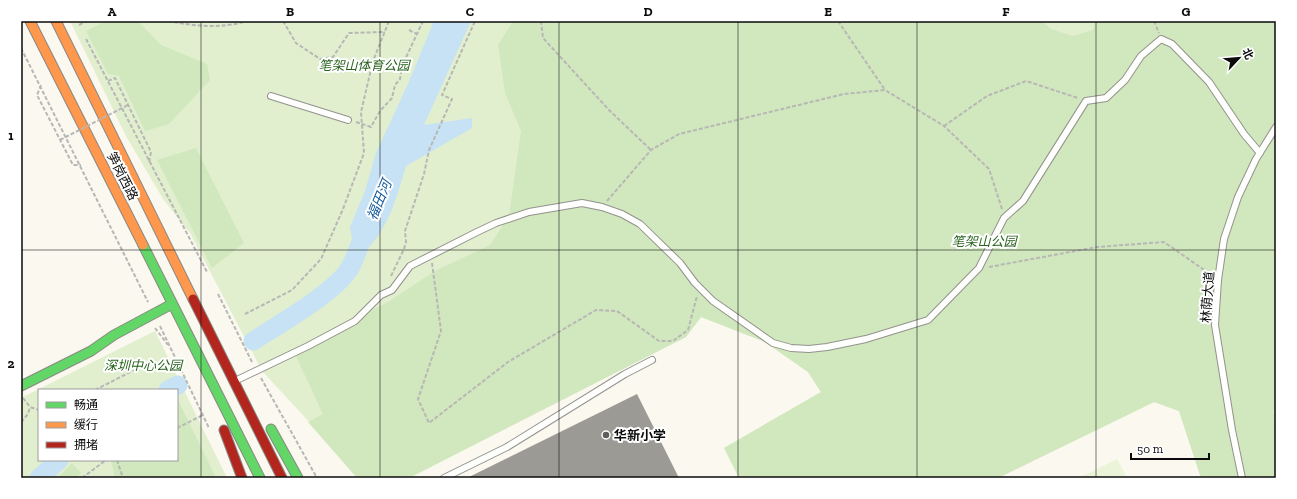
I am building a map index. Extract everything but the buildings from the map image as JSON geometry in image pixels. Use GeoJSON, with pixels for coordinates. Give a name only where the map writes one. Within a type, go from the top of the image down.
{"type":"FeatureCollection","features":[{"type":"Feature","properties":{"kind":"main road","name":"笋岗西路"},"geometry":{"type":"LineString","coordinates":[[30,21],[169,274],[211,334],[258,408]]}},
{"type":"Feature","properties":{"kind":"main road","name":"笋岗西路"},"geometry":{"type":"LineString","coordinates":[[56,21],[169,274],[172,304],[259,477]]}},
{"type":"Feature","properties":{"kind":"main road"},"geometry":{"type":"LineString","coordinates":[[21,386],[90,351],[114,335],[172,304]]}},
{"type":"Feature","properties":{"kind":"main road","name":"笋岗西路"},"geometry":{"type":"LineString","coordinates":[[211,334],[282,478]]}},
{"type":"Feature","properties":{"kind":"main road","name":"笋岗西路"},"geometry":{"type":"LineString","coordinates":[[192,344],[242,478]]}},
{"type":"Feature","properties":{"kind":"main road"},"geometry":{"type":"LineString","coordinates":[[264,419],[298,478]]}},
{"type":"Feature","properties":{"kind":"lane"},"geometry":{"type":"LineString","coordinates":[[239,378],[308,346],[355,321],[381,295],[392,290],[410,266],[496,223],[529,212],[582,203],[602,206],[622,214],[640,224],[680,263],[699,287],[713,301],[755,332],[773,343],[790,348],[809,350],[866,340],[928,320],[979,268],[1004,218],[1023,201],[1086,101],[1106,98],[1125,80],[1141,56],[1161,39],[1172,44],[1209,82],[1244,134],[1260,153]]}},
{"type":"Feature","properties":{"kind":"lane"},"geometry":{"type":"LineString","coordinates":[[271,96],[348,120]]}},
{"type":"Feature","properties":{"kind":"lane","name":"林荫大道"},"geometry":{"type":"LineString","coordinates":[[1242,478],[1232,430],[1215,325],[1218,280],[1224,239],[1238,198],[1260,153],[1276,127]]}},
{"type":"Feature","properties":{"kind":"lane"},"geometry":{"type":"LineString","coordinates":[[444,478],[507,447],[625,374],[652,360]]}},
{"type":"Feature","properties":{"kind":"path"},"geometry":{"type":"LineString","coordinates":[[79,25],[87,21]]}},
{"type":"Feature","properties":{"kind":"path"},"geometry":{"type":"LineString","coordinates":[[168,21],[206,26],[247,21]]}},
{"type":"Feature","properties":{"kind":"path"},"geometry":{"type":"LineString","coordinates":[[283,21],[296,43],[320,59],[333,56],[349,32],[385,32]]}},
{"type":"Feature","properties":{"kind":"path"},"geometry":{"type":"LineString","coordinates":[[245,314],[292,290],[321,259],[344,209],[364,153],[361,112],[372,69],[389,21]]}},
{"type":"Feature","properties":{"kind":"path"},"geometry":{"type":"LineString","coordinates":[[348,120],[362,123],[371,127],[380,111],[392,98],[395,85],[400,79],[402,66],[423,21]]}},
{"type":"Feature","properties":{"kind":"path"},"geometry":{"type":"LineString","coordinates":[[391,278],[404,249],[406,242],[405,232],[424,174],[428,155],[452,99],[442,95],[475,21]]}},
{"type":"Feature","properties":{"kind":"path"},"geometry":{"type":"LineString","coordinates":[[541,21],[543,38],[609,110],[650,150]]}},
{"type":"Feature","properties":{"kind":"path"},"geometry":{"type":"LineString","coordinates":[[838,21],[885,90],[944,126],[989,170],[1004,218]]}},
{"type":"Feature","properties":{"kind":"path"},"geometry":{"type":"LineString","coordinates":[[1154,21],[1161,39]]}},
{"type":"Feature","properties":{"kind":"path"},"geometry":{"type":"LineString","coordinates":[[409,30],[417,34]]}},
{"type":"Feature","properties":{"kind":"path"},"geometry":{"type":"LineString","coordinates":[[86,39],[100,70],[108,81],[149,163],[207,272]]}},
{"type":"Feature","properties":{"kind":"path"},"geometry":{"type":"LineString","coordinates":[[21,48],[81,166],[151,315],[171,349],[203,415],[178,428]]}},
{"type":"Feature","properties":{"kind":"path"},"geometry":{"type":"LineString","coordinates":[[108,81],[115,78],[151,152],[149,163]]}},
{"type":"Feature","properties":{"kind":"path"},"geometry":{"type":"LineString","coordinates":[[944,126],[987,96],[1026,81],[1086,101]]}},
{"type":"Feature","properties":{"kind":"path"},"geometry":{"type":"LineString","coordinates":[[41,85],[37,95],[73,165],[81,166]]}},
{"type":"Feature","properties":{"kind":"path"},"geometry":{"type":"LineString","coordinates":[[602,206],[650,150],[679,134],[844,94],[885,90]]}},
{"type":"Feature","properties":{"kind":"path"},"geometry":{"type":"LineString","coordinates":[[60,140],[128,105]]}},
{"type":"Feature","properties":{"kind":"path"},"geometry":{"type":"LineString","coordinates":[[979,268],[1097,248],[1164,242],[1218,280]]}},
{"type":"Feature","properties":{"kind":"path"},"geometry":{"type":"LineString","coordinates":[[431,256],[441,331],[418,399],[429,423],[508,362],[596,310],[617,311],[659,340],[673,341],[688,330],[699,287]]}},
{"type":"Feature","properties":{"kind":"path"},"geometry":{"type":"LineString","coordinates":[[218,294],[252,362]]}},
{"type":"Feature","properties":{"kind":"path"},"geometry":{"type":"LineString","coordinates":[[151,315],[171,349]]}},
{"type":"Feature","properties":{"kind":"path"},"geometry":{"type":"LineString","coordinates":[[97,389],[150,362]]}},
{"type":"Feature","properties":{"kind":"path"},"geometry":{"type":"LineString","coordinates":[[261,378],[317,478]]}},
{"type":"Feature","properties":{"kind":"path"},"geometry":{"type":"LineString","coordinates":[[21,393],[30,407],[38,410]]}},
{"type":"Feature","properties":{"kind":"path"},"geometry":{"type":"LineString","coordinates":[[21,422],[28,414],[30,407]]}},
{"type":"Feature","properties":{"kind":"path"},"geometry":{"type":"LineString","coordinates":[[82,478],[105,461]]}},
{"type":"Feature","properties":{"kind":"path"},"geometry":{"type":"LineString","coordinates":[[117,461],[123,478]]}},
{"type":"Feature","properties":{"kind":"green space","name":"笔架山公园"},"geometry":{"type":"Polygon","coordinates":[[[70,21],[1276,21],[1276,478],[1201,478],[1179,411],[1154,402],[998,478],[739,478],[724,448],[821,392],[808,372],[765,342],[701,317],[686,337],[409,478],[357,478],[327,441],[262,371],[190,233],[163,199],[126,136],[70,21]]]}},
{"type":"Feature","properties":{"kind":"green space"},"geometry":{"type":"Polygon","coordinates":[[[106,21],[138,21],[161,45],[207,64],[210,80],[169,124],[145,131],[119,76],[108,74],[86,31],[106,21]]]}},
{"type":"Feature","properties":{"kind":"green space","name":"笔架山公园"},"geometry":{"type":"Polygon","coordinates":[[[513,21],[1042,21],[1051,29],[1073,36],[1093,30],[1095,21],[1276,21],[1276,406],[1273,412],[1276,423],[1276,478],[1201,478],[1179,411],[1154,402],[998,478],[739,478],[724,448],[821,392],[808,372],[765,342],[701,317],[686,337],[409,478],[357,478],[308,422],[323,414],[293,350],[388,302],[435,271],[490,245],[509,216],[521,131],[505,93],[498,45],[513,21]]]}},
{"type":"Feature","properties":{"kind":"green space"},"geometry":{"type":"Polygon","coordinates":[[[196,148],[244,243],[212,268],[157,160],[196,148]]]}},
{"type":"Feature","properties":{"kind":"green space","name":"深圳中心公园"},"geometry":{"type":"Polygon","coordinates":[[[155,331],[227,478],[21,478],[21,398],[38,390],[38,461],[178,461],[178,389],[39,389],[155,331]]]}},
{"type":"Feature","properties":{"kind":"green space"},"geometry":{"type":"Polygon","coordinates":[[[178,400],[216,478],[115,478],[111,461],[178,461],[178,400]]]}},
{"type":"Feature","properties":{"kind":"green space"},"geometry":{"type":"Polygon","coordinates":[[[1117,459],[1127,478],[1079,478],[1117,459]]]}},
{"type":"Feature","properties":{"kind":"green space"},"geometry":{"type":"Polygon","coordinates":[[[72,463],[81,473],[76,478],[58,478],[72,463]]]}},
{"type":"Feature","properties":{"kind":"water"},"geometry":{"type":"Polygon","coordinates":[[[434,21],[471,21],[424,125],[472,118],[472,128],[406,166],[386,222],[381,232],[366,250],[353,245],[350,227],[365,191],[376,153],[407,86],[434,21]]]}},
{"type":"Feature","properties":{"kind":"waterway","name":"福田河"},"geometry":{"type":"LineString","coordinates":[[253,341],[292,317],[334,286],[344,276],[351,266],[368,223]]}},
{"type":"Feature","properties":{"kind":"waterway","name":"福田河"},"geometry":{"type":"LineString","coordinates":[[170,389],[178,385]]}},
{"type":"Feature","properties":{"kind":"waterway","name":"福田河"},"geometry":{"type":"LineString","coordinates":[[39,478],[58,461]]}},
{"type":"Feature","properties":{"kind":"traffic: fast"},"geometry":{"type":"LineString","coordinates":[[143,245],[260,478]]}},
{"type":"Feature","properties":{"kind":"traffic: fast"},"geometry":{"type":"LineString","coordinates":[[21,386],[91,351],[114,335],[172,304]]}},
{"type":"Feature","properties":{"kind":"traffic: fast"},"geometry":{"type":"LineString","coordinates":[[271,429],[298,478]]}},
{"type":"Feature","properties":{"kind":"traffic: slow"},"geometry":{"type":"LineString","coordinates":[[30,21],[143,245]]}},
{"type":"Feature","properties":{"kind":"traffic: slow"},"geometry":{"type":"LineString","coordinates":[[56,21],[193,299]]}},
{"type":"Feature","properties":{"kind":"traffic: jam"},"geometry":{"type":"LineString","coordinates":[[193,299],[282,478]]}},
{"type":"Feature","properties":{"kind":"traffic: jam"},"geometry":{"type":"LineString","coordinates":[[224,430],[242,478]]}},
{"type":"Feature","properties":{"kind":"place","name":"华新小学"},"geometry":{"type":"Point","coordinates":[606,435]}},
{"type":"Feature","properties":{"kind":"park label","name":"笔架山体育公园"},"geometry":{"type":"Point","coordinates":[364,65]}}]}
